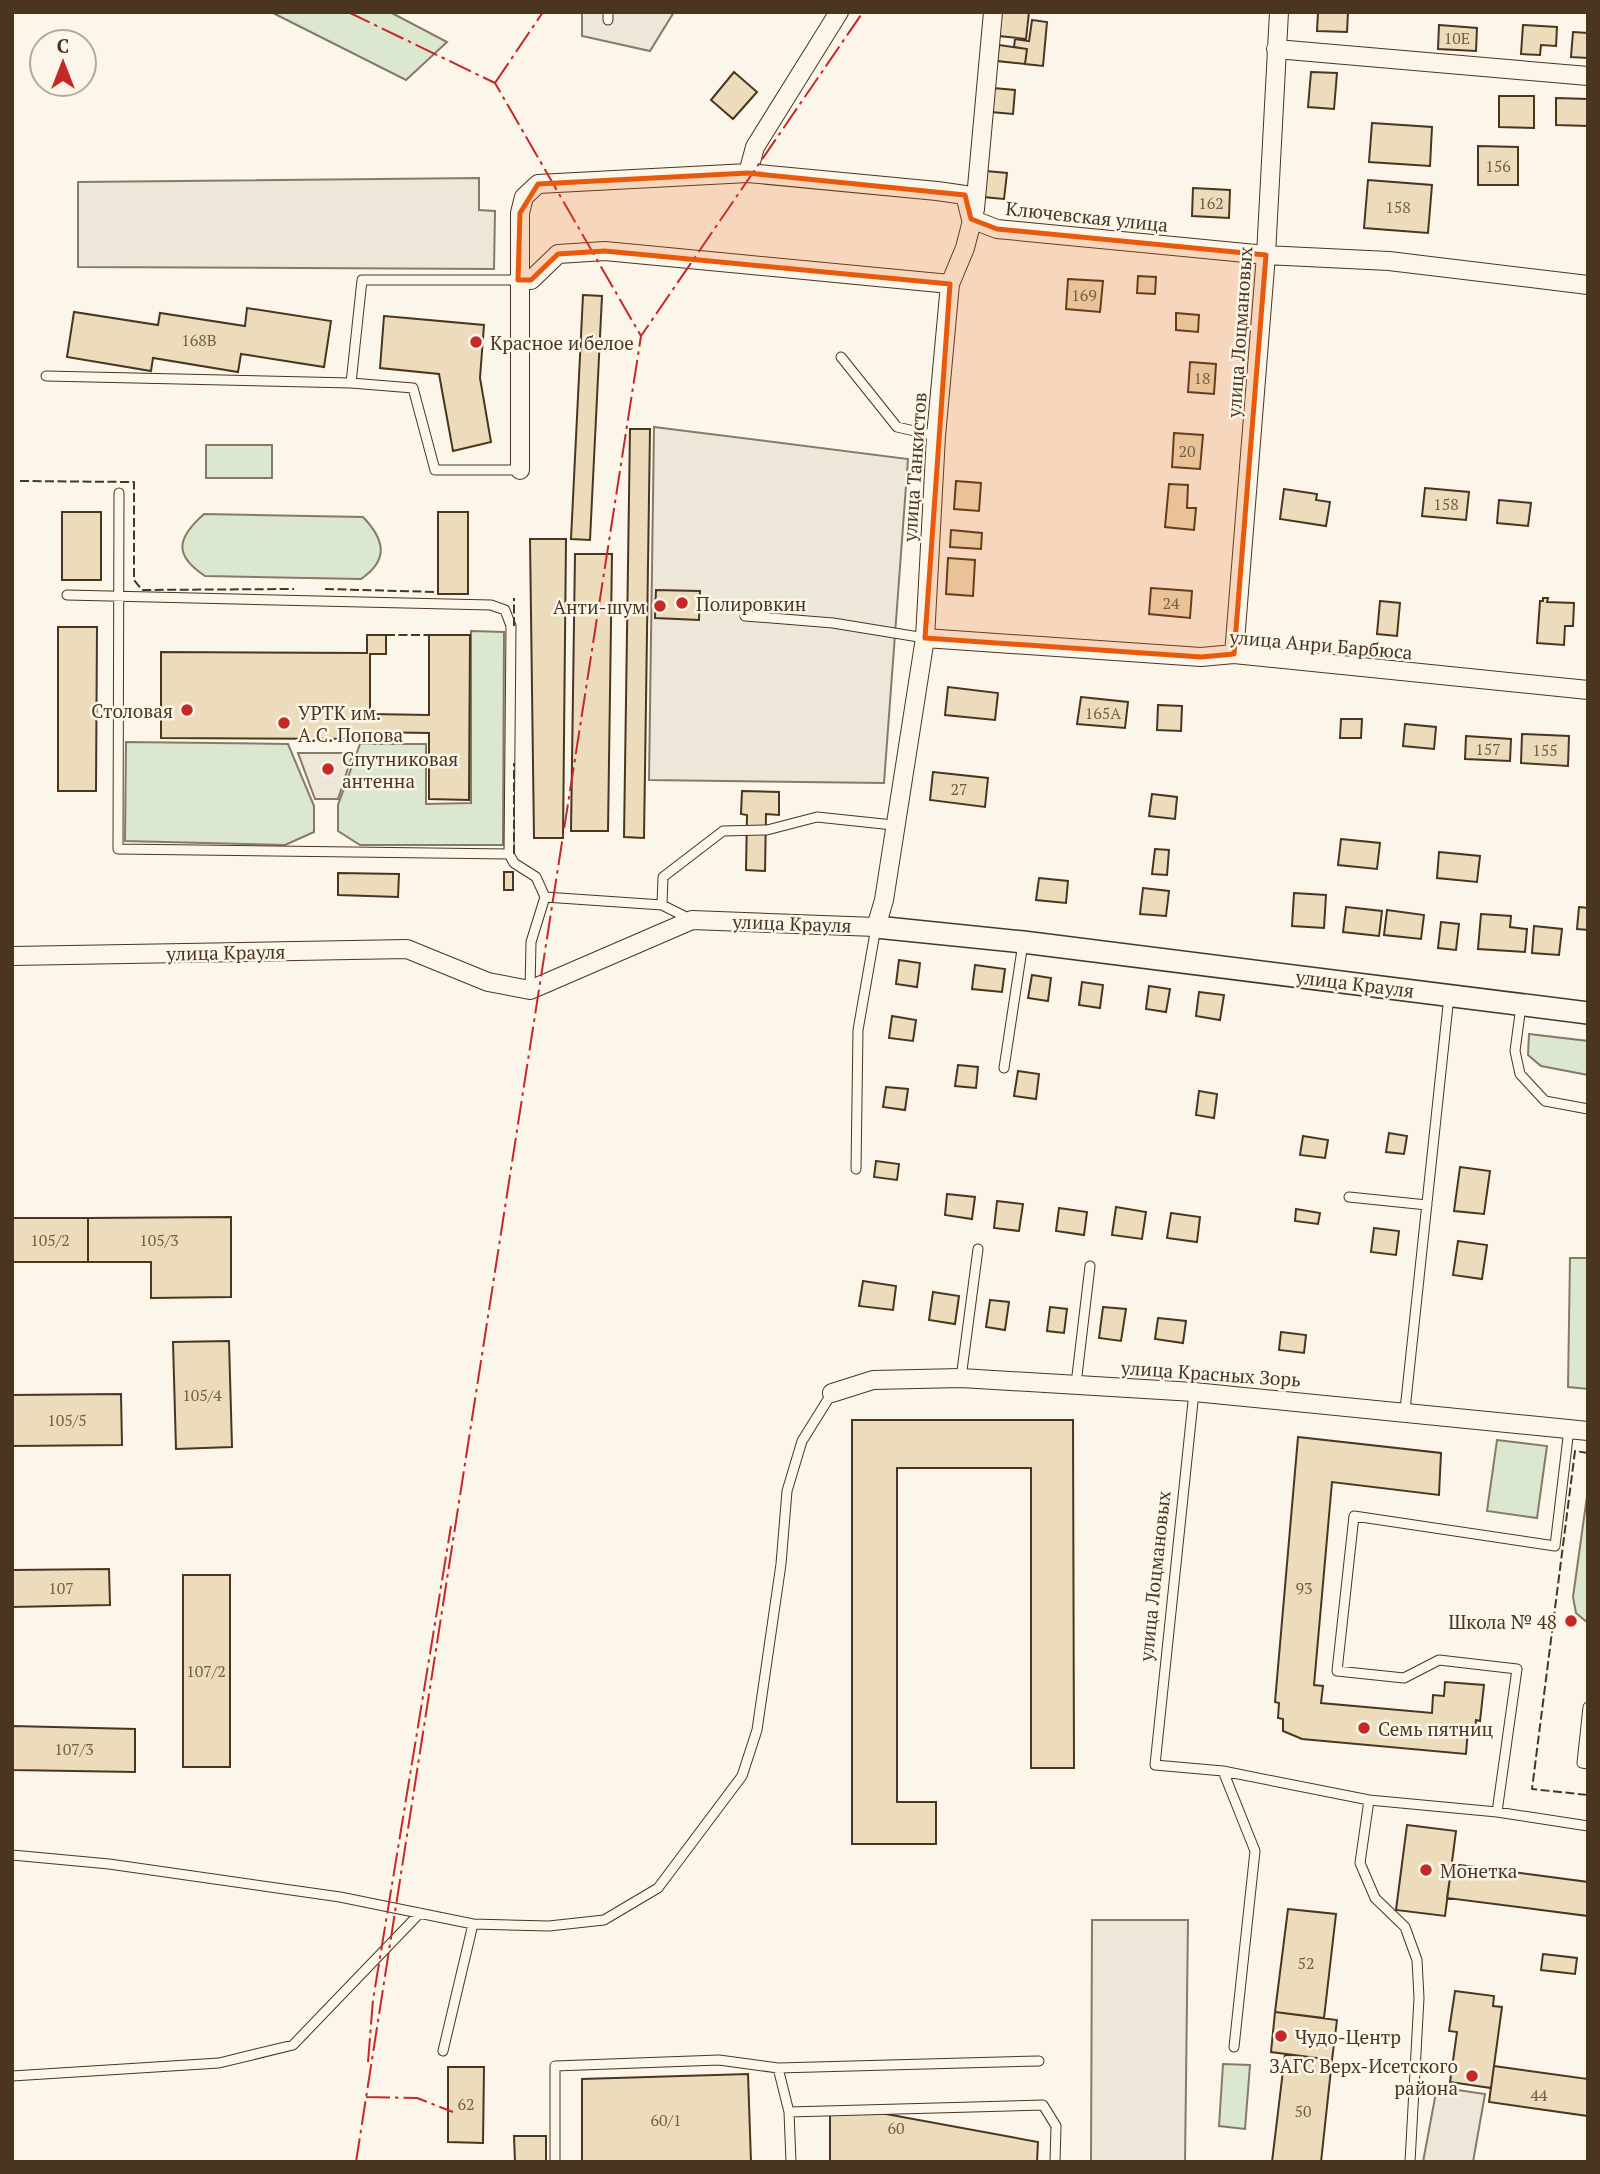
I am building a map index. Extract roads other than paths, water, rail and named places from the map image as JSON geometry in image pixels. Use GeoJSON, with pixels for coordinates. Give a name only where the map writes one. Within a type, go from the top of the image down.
{"type":"FeatureCollection","features":[{"type":"Feature","properties":{"kind":"street"},"geometry":{"type":"LineString","coordinates":[[748,173],[755,147],[839,12]]}},
{"type":"Feature","properties":{"kind":"street","name":"улица Танкистов"},"geometry":{"type":"LineString","coordinates":[[876,927],[884,900],[925,638],[936,436],[950,284],[965,248],[975,209],[993,12]]}},
{"type":"Feature","properties":{"kind":"street","name":"улица Лоцмановых"},"geometry":{"type":"LineString","coordinates":[[1234,654],[1266,255],[1279,12]]}},
{"type":"Feature","properties":{"kind":"street"},"geometry":{"type":"LineString","coordinates":[[1276,49],[1588,76]]}},
{"type":"Feature","properties":{"kind":"street"},"geometry":{"type":"LineString","coordinates":[[520,470],[520,213],[524,197],[538,184],[748,173],[965,195],[971,219]]}},
{"type":"Feature","properties":{"kind":"street","name":"Ключевская улица"},"geometry":{"type":"LineString","coordinates":[[971,219],[997,229],[1266,255],[1389,261],[1588,285]]}},
{"type":"Feature","properties":{"kind":"street"},"geometry":{"type":"LineString","coordinates":[[518,280],[531,280],[558,254],[605,251],[950,284]]}},
{"type":"Feature","properties":{"kind":"street","name":"улица Анри Барбюса"},"geometry":{"type":"LineString","coordinates":[[925,638],[1201,657],[1234,654],[1588,690]]}},
{"type":"Feature","properties":{"kind":"street","name":"улица Крауля"},"geometry":{"type":"LineString","coordinates":[[12,956],[407,949],[488,982],[530,990],[692,920],[876,927],[1023,942],[1588,1013]]}},
{"type":"Feature","properties":{"kind":"street","name":"улица Красных Зорь"},"geometry":{"type":"LineString","coordinates":[[832,1393],[873,1380],[961,1378],[1195,1392],[1405,1410],[1588,1431]]}},
{"type":"Feature","properties":{"kind":"lane"},"geometry":{"type":"LineString","coordinates":[[351,383],[362,280],[518,280]]}},
{"type":"Feature","properties":{"kind":"lane"},"geometry":{"type":"LineString","coordinates":[[841,357],[897,427],[936,436]]}},
{"type":"Feature","properties":{"kind":"lane"},"geometry":{"type":"LineString","coordinates":[[46,376],[351,383],[413,388],[435,470],[520,470]]}},
{"type":"Feature","properties":{"kind":"lane"},"geometry":{"type":"LineString","coordinates":[[119,493],[118,849],[509,855]]}},
{"type":"Feature","properties":{"kind":"lane"},"geometry":{"type":"LineString","coordinates":[[67,595],[491,605],[505,610],[511,626],[509,855],[514,863],[536,877],[544,897],[531,942],[530,990]]}},
{"type":"Feature","properties":{"kind":"lane"},"geometry":{"type":"LineString","coordinates":[[745,616],[833,623],[925,638]]}},
{"type":"Feature","properties":{"kind":"lane"},"geometry":{"type":"LineString","coordinates":[[662,905],[663,877],[723,831],[767,830],[817,817],[894,825]]}},
{"type":"Feature","properties":{"kind":"lane"},"geometry":{"type":"LineString","coordinates":[[544,897],[662,905],[692,920]]}},
{"type":"Feature","properties":{"kind":"lane"},"geometry":{"type":"LineString","coordinates":[[856,1169],[858,1030],[876,927]]}},
{"type":"Feature","properties":{"kind":"lane"},"geometry":{"type":"LineString","coordinates":[[1003,1068],[1023,942]]}},
{"type":"Feature","properties":{"kind":"lane"},"geometry":{"type":"LineString","coordinates":[[1405,1410],[1449,995]]}},
{"type":"Feature","properties":{"kind":"lane"},"geometry":{"type":"LineString","coordinates":[[1521,1004],[1515,1051],[1520,1074],[1545,1101],[1588,1109]]}},
{"type":"Feature","properties":{"kind":"lane"},"geometry":{"type":"LineString","coordinates":[[1349,1197],[1427,1205]]}},
{"type":"Feature","properties":{"kind":"lane"},"geometry":{"type":"LineString","coordinates":[[961,1378],[978,1249]]}},
{"type":"Feature","properties":{"kind":"lane"},"geometry":{"type":"LineString","coordinates":[[1076,1384],[1090,1266]]}},
{"type":"Feature","properties":{"kind":"lane","name":"улица Лоцмановых"},"geometry":{"type":"LineString","coordinates":[[1195,1392],[1155,1765],[1223,1771]]}},
{"type":"Feature","properties":{"kind":"lane"},"geometry":{"type":"LineString","coordinates":[[12,1855],[108,1864],[340,1897],[473,1924],[549,1926],[604,1920],[658,1888],[742,1776],[757,1730],[781,1564],[787,1491],[802,1441],[832,1393]]}},
{"type":"Feature","properties":{"kind":"lane"},"geometry":{"type":"LineString","coordinates":[[1497,1812],[1517,1669],[1438,1660],[1404,1678],[1337,1671],[1354,1516],[1555,1546],[1569,1429]]}},
{"type":"Feature","properties":{"kind":"lane"},"geometry":{"type":"LineString","coordinates":[[1588,1707],[1582,1763],[1588,1763]]}},
{"type":"Feature","properties":{"kind":"lane"},"geometry":{"type":"LineString","coordinates":[[1223,1771],[1370,1800],[1497,1812],[1588,1826]]}},
{"type":"Feature","properties":{"kind":"lane"},"geometry":{"type":"LineString","coordinates":[[1223,1771],[1255,1851],[1234,2047]]}},
{"type":"Feature","properties":{"kind":"lane"},"geometry":{"type":"LineString","coordinates":[[1370,1800],[1360,1863],[1375,1898],[1405,1927],[1418,1960],[1419,1998],[1410,2162]]}},
{"type":"Feature","properties":{"kind":"lane"},"geometry":{"type":"LineString","coordinates":[[12,2076],[219,2063],[293,2045],[420,1913]]}},
{"type":"Feature","properties":{"kind":"lane"},"geometry":{"type":"LineString","coordinates":[[443,2051],[473,1924]]}},
{"type":"Feature","properties":{"kind":"lane"},"geometry":{"type":"LineString","coordinates":[[555,2162],[555,2066],[719,2060],[778,2068],[1039,2061]]}},
{"type":"Feature","properties":{"kind":"lane"},"geometry":{"type":"LineString","coordinates":[[778,2068],[789,2112],[791,2162]]}},
{"type":"Feature","properties":{"kind":"lane"},"geometry":{"type":"LineString","coordinates":[[789,2112],[1043,2105],[1056,2126],[1055,2162]]}},
{"type":"Feature","properties":{"kind":"place","name":"Красное и белое"},"geometry":{"type":"Point","coordinates":[476,342]}},
{"type":"Feature","properties":{"kind":"place","name":"Полировкин"},"geometry":{"type":"Point","coordinates":[682,603]}},
{"type":"Feature","properties":{"kind":"place","name":"Анти-шум"},"geometry":{"type":"Point","coordinates":[660,606]}},
{"type":"Feature","properties":{"kind":"place","name":"Столовая"},"geometry":{"type":"Point","coordinates":[187,710]}},
{"type":"Feature","properties":{"kind":"place","name":"УРТК им. А.С. Попова"},"geometry":{"type":"Point","coordinates":[284,723]}},
{"type":"Feature","properties":{"kind":"place","name":"Спутниковая антенна"},"geometry":{"type":"Point","coordinates":[328,769]}},
{"type":"Feature","properties":{"kind":"place","name":"Школа № 48"},"geometry":{"type":"Point","coordinates":[1571,1621]}},
{"type":"Feature","properties":{"kind":"place","name":"Семь пятниц"},"geometry":{"type":"Point","coordinates":[1364,1728]}},
{"type":"Feature","properties":{"kind":"place","name":"Монетка"},"geometry":{"type":"Point","coordinates":[1426,1870]}},
{"type":"Feature","properties":{"kind":"place","name":"Чудо-Центр"},"geometry":{"type":"Point","coordinates":[1281,2036]}},
{"type":"Feature","properties":{"kind":"place","name":"ЗАГС Верх-Исетского района"},"geometry":{"type":"Point","coordinates":[1472,2076]}}]}
